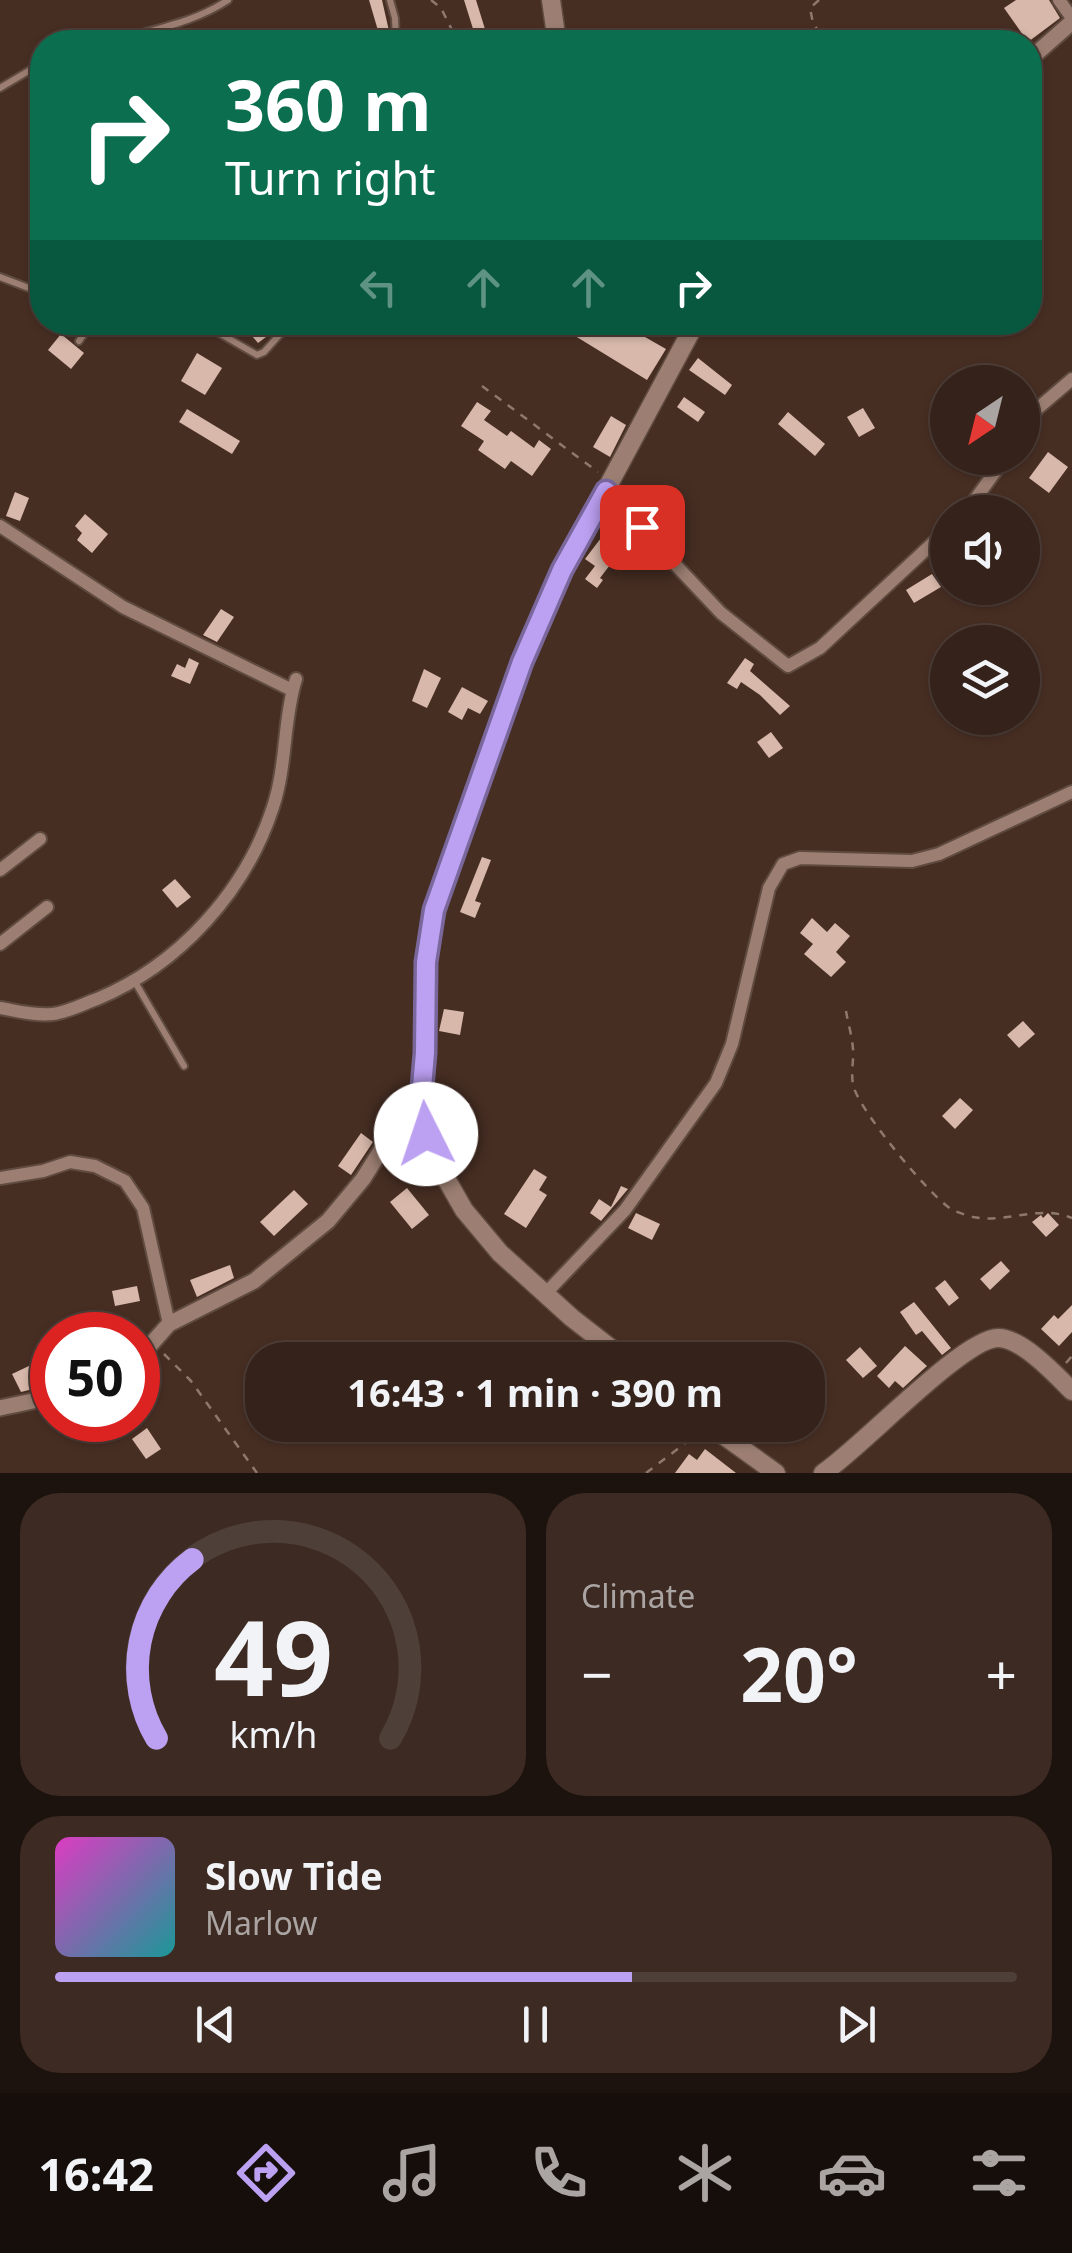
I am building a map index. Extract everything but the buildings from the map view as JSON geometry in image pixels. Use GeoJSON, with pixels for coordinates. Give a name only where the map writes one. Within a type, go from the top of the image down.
{"type":"FeatureCollection","features":[{"type":"Feature","properties":{"kind":"main road"},"geometry":{"type":"LineString","coordinates":[[551,0],[555,30]]}},
{"type":"Feature","properties":{"kind":"main road"},"geometry":{"type":"LineString","coordinates":[[605,1342],[500,1252],[464,1210],[431,1150],[420,1110],[426,962],[434,910],[522,662],[562,570],[691,335]]}},
{"type":"Feature","properties":{"kind":"main road"},"geometry":{"type":"LineString","coordinates":[[823,1473],[846,1458],[956,1360],[994,1338],[1004,1338],[1033,1355],[1072,1391]]}},
{"type":"Feature","properties":{"kind":"main road"},"geometry":{"type":"LineString","coordinates":[[733,1442],[776,1473]]}},
{"type":"Feature","properties":{"kind":"street"},"geometry":{"type":"LineString","coordinates":[[1042,48],[1072,20],[1059,0]]}},
{"type":"Feature","properties":{"kind":"street"},"geometry":{"type":"LineString","coordinates":[[1040,406],[1072,379]]}},
{"type":"Feature","properties":{"kind":"street"},"geometry":{"type":"LineString","coordinates":[[609,487],[721,613],[788,666],[820,648],[930,546]]}},
{"type":"Feature","properties":{"kind":"street"},"geometry":{"type":"LineString","coordinates":[[0,526],[123,607],[294,685],[284,762],[273,808],[242,874],[196,932],[135,982],[54,1014],[0,1008]]}},
{"type":"Feature","properties":{"kind":"street"},"geometry":{"type":"LineString","coordinates":[[546,1293],[624,1210],[716,1083],[732,1044],[769,888],[783,864],[800,858],[912,861],[940,854],[1072,792]]}},
{"type":"Feature","properties":{"kind":"street"},"geometry":{"type":"LineString","coordinates":[[0,870],[40,839]]}},
{"type":"Feature","properties":{"kind":"street"},"geometry":{"type":"LineString","coordinates":[[0,944],[46,907]]}},
{"type":"Feature","properties":{"kind":"street"},"geometry":{"type":"LineString","coordinates":[[160,1334],[168,1324],[254,1281],[328,1220],[363,1179],[390,1136],[420,1110]]}},
{"type":"Feature","properties":{"kind":"street"},"geometry":{"type":"LineString","coordinates":[[0,1178],[70,1162],[95,1166],[125,1181],[144,1208],[168,1324]]}},
{"type":"Feature","properties":{"kind":"street"},"geometry":{"type":"LineString","coordinates":[[0,1408],[30,1402]]}},
{"type":"Feature","properties":{"kind":"lane"},"geometry":{"type":"LineString","coordinates":[[157,30],[206,15],[228,0]]}},
{"type":"Feature","properties":{"kind":"lane"},"geometry":{"type":"LineString","coordinates":[[390,0],[394,30]]}},
{"type":"Feature","properties":{"kind":"lane"},"geometry":{"type":"LineString","coordinates":[[0,88],[30,70]]}},
{"type":"Feature","properties":{"kind":"lane"},"geometry":{"type":"LineString","coordinates":[[0,277],[30,288]]}},
{"type":"Feature","properties":{"kind":"lane"},"geometry":{"type":"LineString","coordinates":[[78,341],[82,335]]}},
{"type":"Feature","properties":{"kind":"lane"},"geometry":{"type":"LineString","coordinates":[[222,335],[257,355],[279,335]]}},
{"type":"Feature","properties":{"kind":"lane"},"geometry":{"type":"LineString","coordinates":[[135,982],[184,1066]]}},
{"type":"Feature","properties":{"kind":"path"},"geometry":{"type":"LineString","coordinates":[[432,0],[452,30]]}},
{"type":"Feature","properties":{"kind":"path"},"geometry":{"type":"LineString","coordinates":[[819,0],[810,8],[810,14],[819,30]]}},
{"type":"Feature","properties":{"kind":"path"},"geometry":{"type":"LineString","coordinates":[[482,386],[609,487]]}},
{"type":"Feature","properties":{"kind":"path"},"geometry":{"type":"LineString","coordinates":[[846,1011],[856,1093],[884,1136],[951,1209],[974,1217],[1032,1212],[1072,1218]]}},
{"type":"Feature","properties":{"kind":"path"},"geometry":{"type":"LineString","coordinates":[[160,1351],[190,1381],[257,1473]]}},
{"type":"Feature","properties":{"kind":"path"},"geometry":{"type":"LineString","coordinates":[[646,1473],[687,1442]]}},
{"type":"Feature","properties":{"kind":"route"},"geometry":{"type":"LineString","coordinates":[[426,1134],[420,1110],[426,962],[434,910],[500,722],[562,570],[606,491],[642,527]]}}]}
